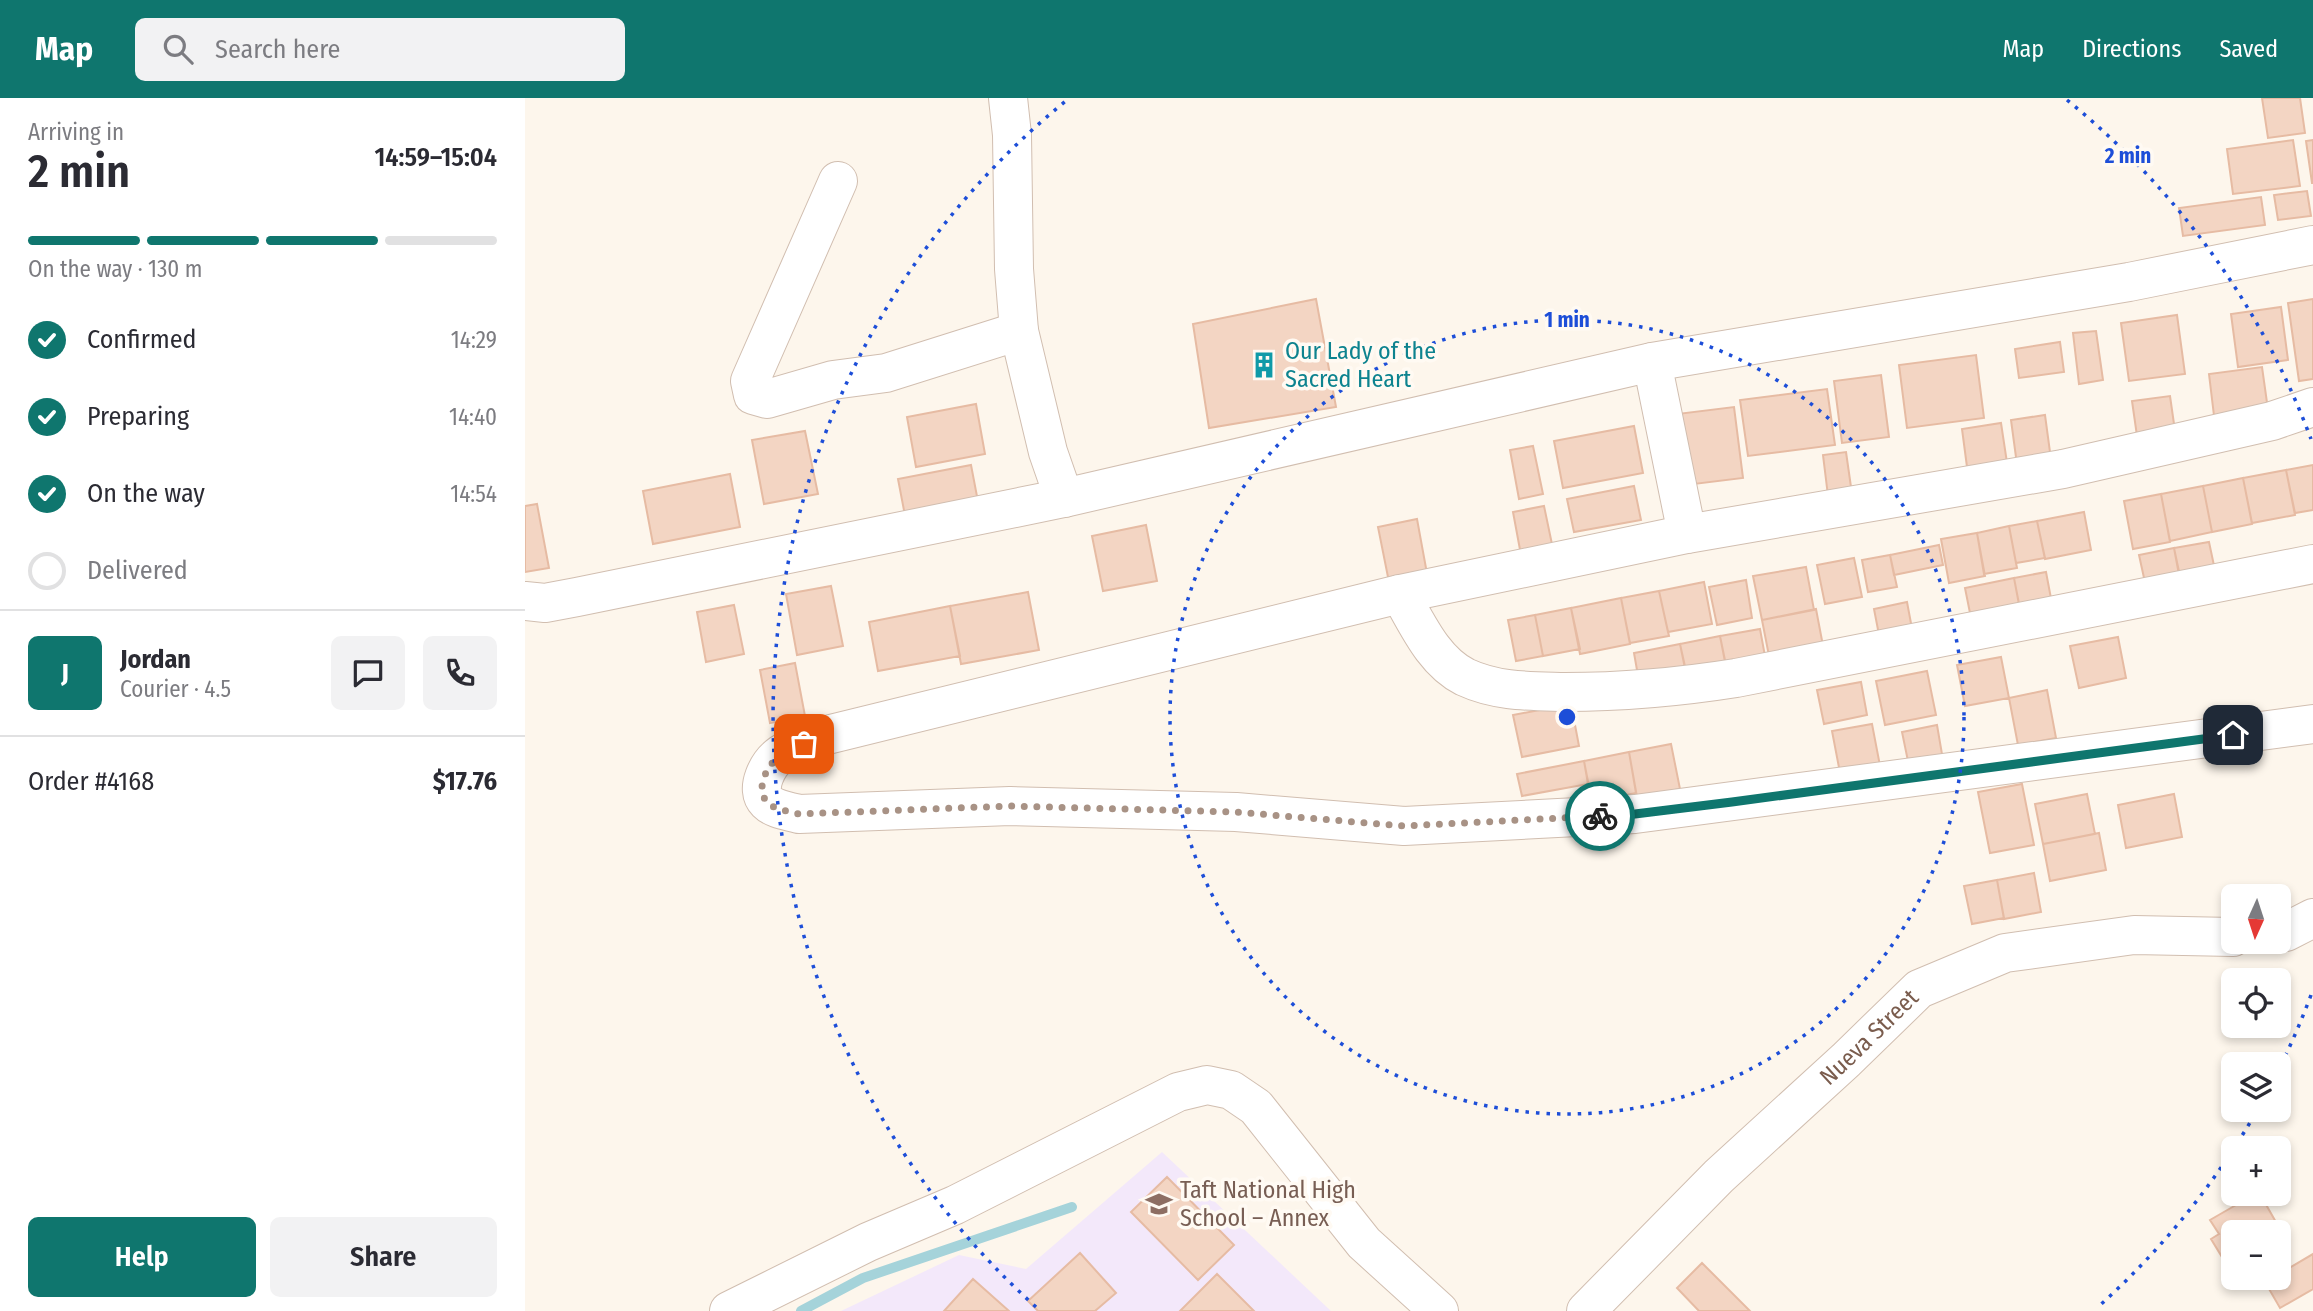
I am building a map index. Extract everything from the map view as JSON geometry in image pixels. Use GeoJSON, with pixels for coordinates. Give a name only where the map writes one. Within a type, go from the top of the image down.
{"type":"FeatureCollection","features":[{"type":"Feature","properties":{"kind":"street"},"geometry":{"type":"LineString","coordinates":[[1008,98],[1012,135],[1014,269],[1019,331],[1048,452],[1064,498]]}},
{"type":"Feature","properties":{"kind":"street"},"geometry":{"type":"LineString","coordinates":[[838,181],[750,381],[753,395],[767,400],[833,380],[886,373],[1019,331]]}},
{"type":"Feature","properties":{"kind":"street"},"geometry":{"type":"LineString","coordinates":[[525,601],[545,603],[577,597],[1064,498],[1652,362],[2129,282],[2313,245]]}},
{"type":"Feature","properties":{"kind":"street"},"geometry":{"type":"LineString","coordinates":[[1652,362],[1687,534]]}},
{"type":"Feature","properties":{"kind":"street"},"geometry":{"type":"LineString","coordinates":[[2313,407],[2272,421],[2063,469],[1687,534],[1400,594],[827,735],[781,754],[763,777],[762,792],[765,801],[772,806],[799,814],[1010,806],[1235,812],[1404,826],[1510,822],[1635,814],[2313,724]]}},
{"type":"Feature","properties":{"kind":"street"},"geometry":{"type":"LineString","coordinates":[[1400,594],[1434,652],[1464,676],[1510,691],[1596,692],[1675,688],[1736,678],[2313,564]]}},
{"type":"Feature","properties":{"kind":"street"},"geometry":{"type":"LineString","coordinates":[[2291,929],[2313,918]]}},
{"type":"Feature","properties":{"kind":"street","name":"Nueva Street"},"geometry":{"type":"LineString","coordinates":[[1586,1311],[1719,1176],[1919,989],[2005,953],[2134,935],[2221,937]]}},
{"type":"Feature","properties":{"kind":"street"},"geometry":{"type":"LineString","coordinates":[[729,1311],[868,1242],[955,1205],[1168,1097],[1207,1085],[1231,1090],[1256,1107],[1364,1243],[1439,1311]]}},
{"type":"Feature","properties":{"kind":"shaded area","name":"Taft National High School – Annex"},"geometry":{"type":"Polygon","coordinates":[[[1162,1152],[1331,1311],[841,1311],[959,1255],[1026,1269],[1162,1152]]]}},
{"type":"Feature","properties":{"kind":"building"},"geometry":{"type":"Polygon","coordinates":[[[2262,98],[2300,98],[2305,133],[2268,138],[2262,98]]]}},
{"type":"Feature","properties":{"kind":"building"},"geometry":{"type":"Polygon","coordinates":[[[2293,140],[2300,186],[2233,194],[2227,149],[2293,140]]]}},
{"type":"Feature","properties":{"kind":"building"},"geometry":{"type":"Polygon","coordinates":[[[2313,140],[2313,183],[2312,183],[2306,141],[2313,140]]]}},
{"type":"Feature","properties":{"kind":"building"},"geometry":{"type":"Polygon","coordinates":[[[2307,191],[2311,216],[2278,220],[2274,195],[2307,191]]]}},
{"type":"Feature","properties":{"kind":"building"},"geometry":{"type":"Polygon","coordinates":[[[2261,197],[2265,225],[2183,236],[2179,208],[2261,197]]]}},
{"type":"Feature","properties":{"kind":"building","name":"Our Lady of the Sacred Heart"},"geometry":{"type":"Polygon","coordinates":[[[1316,299],[1336,407],[1209,428],[1193,324],[1316,299]]]}},
{"type":"Feature","properties":{"kind":"building"},"geometry":{"type":"Polygon","coordinates":[[[2313,299],[2313,379],[2299,381],[2288,303],[2313,299]]]}},
{"type":"Feature","properties":{"kind":"building"},"geometry":{"type":"Polygon","coordinates":[[[2281,307],[2288,360],[2238,367],[2231,314],[2281,307]]]}},
{"type":"Feature","properties":{"kind":"building"},"geometry":{"type":"Polygon","coordinates":[[[2177,315],[2185,374],[2129,381],[2121,323],[2177,315]]]}},
{"type":"Feature","properties":{"kind":"building"},"geometry":{"type":"Polygon","coordinates":[[[2096,331],[2103,380],[2079,384],[2073,333],[2096,331]]]}},
{"type":"Feature","properties":{"kind":"building"},"geometry":{"type":"Polygon","coordinates":[[[2060,342],[2064,372],[2019,378],[2015,349],[2060,342]]]}},
{"type":"Feature","properties":{"kind":"building"},"geometry":{"type":"Polygon","coordinates":[[[1976,355],[1984,418],[1907,428],[1899,365],[1976,355]]]}},
{"type":"Feature","properties":{"kind":"building"},"geometry":{"type":"Polygon","coordinates":[[[2262,367],[2269,417],[2215,424],[2209,374],[2262,367]]]}},
{"type":"Feature","properties":{"kind":"building"},"geometry":{"type":"Polygon","coordinates":[[[1881,375],[1889,437],[1842,443],[1834,381],[1881,375]]]}},
{"type":"Feature","properties":{"kind":"building"},"geometry":{"type":"Polygon","coordinates":[[[1827,389],[1835,445],[1748,456],[1740,400],[1827,389]]]}},
{"type":"Feature","properties":{"kind":"building"},"geometry":{"type":"Polygon","coordinates":[[[2170,396],[2176,438],[2138,443],[2132,401],[2170,396]]]}},
{"type":"Feature","properties":{"kind":"building"},"geometry":{"type":"Polygon","coordinates":[[[976,404],[985,454],[916,467],[907,417],[976,404]]]}},
{"type":"Feature","properties":{"kind":"building"},"geometry":{"type":"Polygon","coordinates":[[[1734,407],[1743,478],[1686,485],[1677,414],[1734,407]]]}},
{"type":"Feature","properties":{"kind":"building"},"geometry":{"type":"Polygon","coordinates":[[[2045,415],[2052,467],[2018,472],[2011,420],[2045,415]]]}},
{"type":"Feature","properties":{"kind":"building"},"geometry":{"type":"Polygon","coordinates":[[[2001,423],[2009,476],[1969,482],[1962,429],[2001,423]]]}},
{"type":"Feature","properties":{"kind":"building"},"geometry":{"type":"Polygon","coordinates":[[[1634,426],[1643,473],[1563,488],[1554,441],[1634,426]]]}},
{"type":"Feature","properties":{"kind":"building"},"geometry":{"type":"Polygon","coordinates":[[[805,431],[818,494],[764,504],[752,440],[805,431]]]}},
{"type":"Feature","properties":{"kind":"building"},"geometry":{"type":"Polygon","coordinates":[[[1533,446],[1543,494],[1519,499],[1510,450],[1533,446]]]}},
{"type":"Feature","properties":{"kind":"building"},"geometry":{"type":"Polygon","coordinates":[[[1846,452],[1853,501],[1829,504],[1823,455],[1846,452]]]}},
{"type":"Feature","properties":{"kind":"building"},"geometry":{"type":"Polygon","coordinates":[[[971,465],[980,512],[907,526],[898,479],[971,465]]]}},
{"type":"Feature","properties":{"kind":"building"},"geometry":{"type":"Polygon","coordinates":[[[2313,465],[2313,510],[2295,513],[2286,470],[2313,465]]]}},
{"type":"Feature","properties":{"kind":"building"},"geometry":{"type":"Polygon","coordinates":[[[2286,470],[2295,515],[2252,523],[2243,478],[2286,470]]]}},
{"type":"Feature","properties":{"kind":"building"},"geometry":{"type":"Polygon","coordinates":[[[730,474],[740,527],[653,544],[643,491],[730,474]]]}},
{"type":"Feature","properties":{"kind":"building"},"geometry":{"type":"Polygon","coordinates":[[[2243,478],[2252,524],[2212,532],[2203,486],[2243,478]]]}},
{"type":"Feature","properties":{"kind":"building"},"geometry":{"type":"Polygon","coordinates":[[[1634,486],[1641,520],[1574,532],[1567,499],[1634,486]]]}},
{"type":"Feature","properties":{"kind":"building"},"geometry":{"type":"Polygon","coordinates":[[[2203,486],[2212,532],[2170,541],[2161,494],[2203,486]]]}},
{"type":"Feature","properties":{"kind":"building"},"geometry":{"type":"Polygon","coordinates":[[[2161,494],[2170,542],[2133,549],[2124,501],[2161,494]]]}},
{"type":"Feature","properties":{"kind":"building"},"geometry":{"type":"Polygon","coordinates":[[[537,504],[549,568],[525,572],[525,506],[537,504]]]}},
{"type":"Feature","properties":{"kind":"building"},"geometry":{"type":"Polygon","coordinates":[[[1544,506],[1553,549],[1521,555],[1513,512],[1544,506]]]}},
{"type":"Feature","properties":{"kind":"building"},"geometry":{"type":"Polygon","coordinates":[[[2084,512],[2091,550],[2045,559],[2037,521],[2084,512]]]}},
{"type":"Feature","properties":{"kind":"building"},"geometry":{"type":"Polygon","coordinates":[[[1417,519],[1428,579],[1390,587],[1378,527],[1417,519]]]}},
{"type":"Feature","properties":{"kind":"building"},"geometry":{"type":"Polygon","coordinates":[[[2037,521],[2045,558],[2016,563],[2009,526],[2037,521]]]}},
{"type":"Feature","properties":{"kind":"building"},"geometry":{"type":"Polygon","coordinates":[[[1146,525],[1157,581],[1103,591],[1092,536],[1146,525]]]}},
{"type":"Feature","properties":{"kind":"building"},"geometry":{"type":"Polygon","coordinates":[[[2009,526],[2017,568],[1984,574],[1977,533],[2009,526]]]}},
{"type":"Feature","properties":{"kind":"building"},"geometry":{"type":"Polygon","coordinates":[[[1977,533],[1985,576],[1949,583],[1941,539],[1977,533]]]}},
{"type":"Feature","properties":{"kind":"building"},"geometry":{"type":"Polygon","coordinates":[[[2209,542],[2216,575],[2181,581],[2174,548],[2209,542]]]}},
{"type":"Feature","properties":{"kind":"building"},"geometry":{"type":"Polygon","coordinates":[[[1939,545],[1943,565],[1894,575],[1890,555],[1939,545]]]}},
{"type":"Feature","properties":{"kind":"building"},"geometry":{"type":"Polygon","coordinates":[[[2174,548],[2180,580],[2146,587],[2139,555],[2174,548]]]}},
{"type":"Feature","properties":{"kind":"building"},"geometry":{"type":"Polygon","coordinates":[[[1890,555],[1897,587],[1868,592],[1862,560],[1890,555]]]}},
{"type":"Feature","properties":{"kind":"building"},"geometry":{"type":"Polygon","coordinates":[[[1854,558],[1862,597],[1825,604],[1817,565],[1854,558]]]}},
{"type":"Feature","properties":{"kind":"building"},"geometry":{"type":"Polygon","coordinates":[[[1806,567],[1814,610],[1762,620],[1753,576],[1806,567]]]}},
{"type":"Feature","properties":{"kind":"building"},"geometry":{"type":"Polygon","coordinates":[[[2046,572],[2053,609],[2021,615],[2014,578],[2046,572]]]}},
{"type":"Feature","properties":{"kind":"building"},"geometry":{"type":"Polygon","coordinates":[[[2014,578],[2020,609],[1971,618],[1965,588],[2014,578]]]}},
{"type":"Feature","properties":{"kind":"building"},"geometry":{"type":"Polygon","coordinates":[[[1746,580],[1752,618],[1717,625],[1709,587],[1746,580]]]}},
{"type":"Feature","properties":{"kind":"building"},"geometry":{"type":"Polygon","coordinates":[[[1704,582],[1712,624],[1668,632],[1659,591],[1704,582]]]}},
{"type":"Feature","properties":{"kind":"building"},"geometry":{"type":"Polygon","coordinates":[[[831,586],[843,646],[797,655],[786,594],[831,586]]]}},
{"type":"Feature","properties":{"kind":"building"},"geometry":{"type":"Polygon","coordinates":[[[1659,591],[1669,636],[1630,643],[1621,598],[1659,591]]]}},
{"type":"Feature","properties":{"kind":"building"},"geometry":{"type":"Polygon","coordinates":[[[1028,592],[1039,650],[961,664],[950,606],[1028,592]]]}},
{"type":"Feature","properties":{"kind":"building"},"geometry":{"type":"Polygon","coordinates":[[[1621,598],[1630,644],[1580,654],[1571,608],[1621,598]]]}},
{"type":"Feature","properties":{"kind":"building"},"geometry":{"type":"Polygon","coordinates":[[[1907,602],[1913,634],[1880,640],[1874,609],[1907,602]]]}},
{"type":"Feature","properties":{"kind":"building"},"geometry":{"type":"Polygon","coordinates":[[[734,605],[744,654],[706,662],[697,612],[734,605]]]}},
{"type":"Feature","properties":{"kind":"building"},"geometry":{"type":"Polygon","coordinates":[[[950,606],[960,656],[878,671],[869,622],[950,606]]]}},
{"type":"Feature","properties":{"kind":"building"},"geometry":{"type":"Polygon","coordinates":[[[1571,608],[1580,649],[1543,656],[1535,615],[1571,608]]]}},
{"type":"Feature","properties":{"kind":"building"},"geometry":{"type":"Polygon","coordinates":[[[1816,609],[1824,651],[1770,661],[1762,620],[1816,609]]]}},
{"type":"Feature","properties":{"kind":"building"},"geometry":{"type":"Polygon","coordinates":[[[1535,615],[1543,656],[1516,661],[1508,620],[1535,615]]]}},
{"type":"Feature","properties":{"kind":"building"},"geometry":{"type":"Polygon","coordinates":[[[1760,629],[1767,667],[1728,675],[1720,636],[1760,629]]]}},
{"type":"Feature","properties":{"kind":"building"},"geometry":{"type":"Polygon","coordinates":[[[1720,636],[1727,672],[1688,680],[1680,644],[1720,636]]]}},
{"type":"Feature","properties":{"kind":"building"},"geometry":{"type":"Polygon","coordinates":[[[2118,637],[2126,678],[2079,688],[2070,646],[2118,637]]]}},
{"type":"Feature","properties":{"kind":"building"},"geometry":{"type":"Polygon","coordinates":[[[1680,644],[1687,678],[1640,687],[1634,653],[1680,644]]]}},
{"type":"Feature","properties":{"kind":"building"},"geometry":{"type":"Polygon","coordinates":[[[2001,657],[2009,698],[1965,706],[1957,665],[2001,657]]]}},
{"type":"Feature","properties":{"kind":"building"},"geometry":{"type":"Polygon","coordinates":[[[795,663],[805,716],[770,723],[760,670],[795,663]]]}},
{"type":"Feature","properties":{"kind":"building"},"geometry":{"type":"Polygon","coordinates":[[[1927,671],[1936,715],[1885,725],[1876,681],[1927,671]]]}},
{"type":"Feature","properties":{"kind":"building"},"geometry":{"type":"Polygon","coordinates":[[[1861,682],[1867,715],[1824,724],[1817,690],[1861,682]]]}},
{"type":"Feature","properties":{"kind":"building"},"geometry":{"type":"Polygon","coordinates":[[[2047,690],[2056,738],[2018,745],[2009,698],[2047,690]]]}},
{"type":"Feature","properties":{"kind":"building"},"geometry":{"type":"Polygon","coordinates":[[[1571,704],[1579,746],[1522,757],[1513,715],[1571,704]]]}},
{"type":"Feature","properties":{"kind":"building"},"geometry":{"type":"Polygon","coordinates":[[[1872,724],[1881,771],[1841,778],[1832,731],[1872,724]]]}},
{"type":"Feature","properties":{"kind":"building"},"geometry":{"type":"Polygon","coordinates":[[[1937,725],[1943,760],[1909,766],[1902,732],[1937,725]]]}},
{"type":"Feature","properties":{"kind":"building"},"geometry":{"type":"Polygon","coordinates":[[[1671,744],[1680,789],[1637,797],[1629,752],[1671,744]]]}},
{"type":"Feature","properties":{"kind":"building"},"geometry":{"type":"Polygon","coordinates":[[[1629,752],[1636,793],[1592,802],[1584,761],[1629,752]]]}},
{"type":"Feature","properties":{"kind":"building"},"geometry":{"type":"Polygon","coordinates":[[[1584,761],[1588,784],[1522,796],[1517,774],[1584,761]]]}},
{"type":"Feature","properties":{"kind":"building"},"geometry":{"type":"Polygon","coordinates":[[[2022,784],[2034,845],[1990,853],[1978,792],[2022,784]]]}},
{"type":"Feature","properties":{"kind":"building"},"geometry":{"type":"Polygon","coordinates":[[[2087,794],[2095,834],[2043,844],[2035,804],[2087,794]]]}},
{"type":"Feature","properties":{"kind":"building"},"geometry":{"type":"Polygon","coordinates":[[[2174,794],[2182,837],[2126,848],[2118,805],[2174,794]]]}},
{"type":"Feature","properties":{"kind":"building"},"geometry":{"type":"Polygon","coordinates":[[[2099,833],[2106,870],[2050,881],[2043,844],[2099,833]]]}},
{"type":"Feature","properties":{"kind":"building"},"geometry":{"type":"Polygon","coordinates":[[[2034,873],[2041,912],[2004,919],[1997,880],[2034,873]]]}},
{"type":"Feature","properties":{"kind":"building"},"geometry":{"type":"Polygon","coordinates":[[[1997,880],[2004,918],[1972,924],[1964,886],[1997,880]]]}},
{"type":"Feature","properties":{"kind":"building"},"geometry":{"type":"Polygon","coordinates":[[[1167,1177],[1234,1245],[1198,1280],[1131,1212],[1167,1177]]]}},
{"type":"Feature","properties":{"kind":"building"},"geometry":{"type":"Polygon","coordinates":[[[2234,1206],[2267,1206],[2275,1220],[2221,1220],[2221,1255],[2211,1239],[2219,1234],[2210,1220],[2234,1206]]]}},
{"type":"Feature","properties":{"kind":"building"},"geometry":{"type":"Polygon","coordinates":[[[1080,1253],[1116,1293],[1095,1311],[1038,1311],[1028,1301],[1080,1253]]]}},
{"type":"Feature","properties":{"kind":"building"},"geometry":{"type":"Polygon","coordinates":[[[2313,1254],[2313,1289],[2280,1308],[2270,1290],[2291,1290],[2291,1267],[2313,1254]]]}},
{"type":"Feature","properties":{"kind":"building"},"geometry":{"type":"Polygon","coordinates":[[[1702,1263],[1750,1311],[1699,1311],[1677,1288],[1702,1263]]]}},
{"type":"Feature","properties":{"kind":"building"},"geometry":{"type":"Polygon","coordinates":[[[1217,1274],[1254,1311],[1180,1311],[1217,1274]]]}},
{"type":"Feature","properties":{"kind":"building"},"geometry":{"type":"Polygon","coordinates":[[[973,1279],[1009,1311],[944,1311],[973,1279]]]}},
{"type":"Feature","properties":{"kind":"waterway"},"geometry":{"type":"LineString","coordinates":[[801,1311],[863,1278],[1072,1207]]}},
{"type":"Feature","properties":{"kind":"way so far"},"geometry":{"type":"LineString","coordinates":[[804,744],[781,754],[763,777],[762,792],[765,801],[772,806],[799,814],[1010,806],[1235,812],[1404,826],[1600,816]]}},
{"type":"Feature","properties":{"kind":"place","name":"Our Lady of the Sacred Heart"},"geometry":{"type":"Point","coordinates":[1264,365]}},
{"type":"Feature","properties":{"kind":"place","name":"Taft National High School – Annex"},"geometry":{"type":"Point","coordinates":[1159,1204]}},
{"type":"Feature","properties":{"kind":"route"},"geometry":{"type":"LineString","coordinates":[[1600,816],[1732,802],[2233,735]]}}]}
